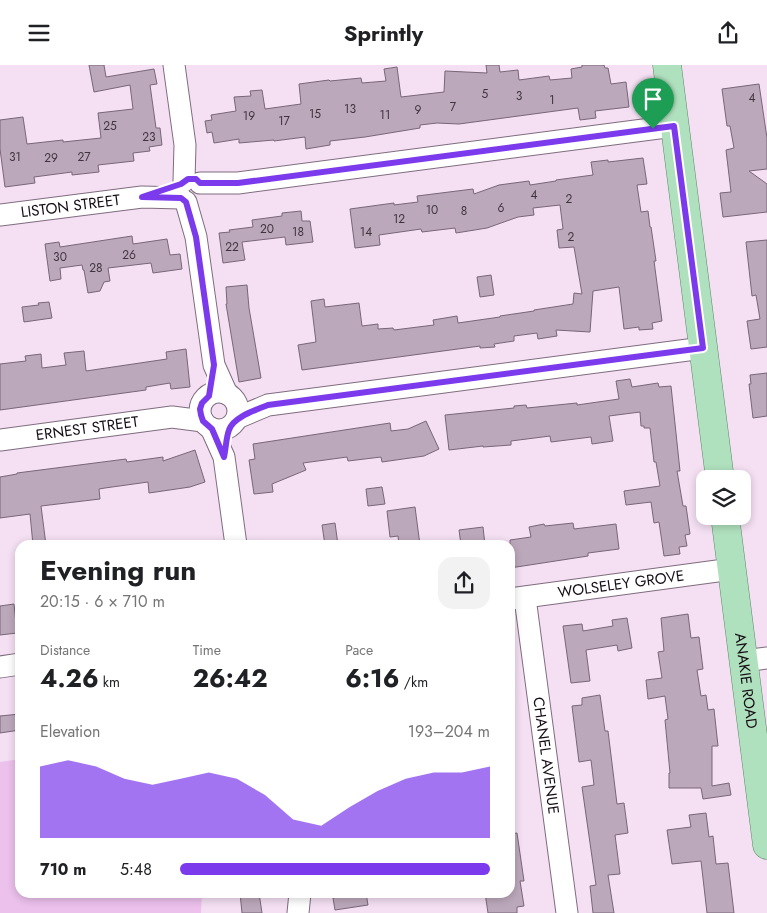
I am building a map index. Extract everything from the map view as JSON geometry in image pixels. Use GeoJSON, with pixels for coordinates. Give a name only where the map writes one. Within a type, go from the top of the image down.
{"type":"FeatureCollection","features":[{"type":"Feature","properties":{"kind":"main road"},"geometry":{"type":"LineString","coordinates":[[666,65],[719,470]]}},
{"type":"Feature","properties":{"kind":"main road","name":"ANAKIE ROAD"},"geometry":{"type":"LineString","coordinates":[[726,525],[732,569],[755,660],[767,845]]}},
{"type":"Feature","properties":{"kind":"street"},"geometry":{"type":"LineString","coordinates":[[174,65],[235,540]]}},
{"type":"Feature","properties":{"kind":"street","name":"LISTON STREET"},"geometry":{"type":"LineString","coordinates":[[0,215],[674,126]]}},
{"type":"Feature","properties":{"kind":"street"},"geometry":{"type":"LineString","coordinates":[[219,411],[703,348]]}},
{"type":"Feature","properties":{"kind":"street","name":"ERNEST STREET"},"geometry":{"type":"LineString","coordinates":[[0,440],[219,411]]}},
{"type":"Feature","properties":{"kind":"street","name":"WOLSELEY GROVE"},"geometry":{"type":"LineString","coordinates":[[518,599],[732,569]]}},
{"type":"Feature","properties":{"kind":"street","name":"CHANEL AVENUE"},"geometry":{"type":"LineString","coordinates":[[518,599],[566,913]]}},
{"type":"Feature","properties":{"kind":"street"},"geometry":{"type":"LineString","coordinates":[[0,667],[15,665]]}},
{"type":"Feature","properties":{"kind":"street"},"geometry":{"type":"LineString","coordinates":[[298,913],[300,898]]}},
{"type":"Feature","properties":{"kind":"shaded area"},"geometry":{"type":"Polygon","coordinates":[[[15,760],[15,898],[202,898],[201,913],[0,913],[0,762],[15,760]]]}},
{"type":"Feature","properties":{"kind":"building"},"geometry":{"type":"Polygon","coordinates":[[[89,65],[104,65],[106,77],[154,69],[157,84],[150,85],[156,128],[160,128],[162,145],[149,147],[150,151],[133,153],[134,161],[98,165],[99,172],[72,175],[72,172],[34,177],[35,183],[5,187],[0,149],[0,120],[23,117],[27,144],[63,140],[63,142],[101,138],[98,113],[133,109],[130,85],[94,92],[89,65]]]}},
{"type":"Feature","properties":{"kind":"building"},"geometry":{"type":"Polygon","coordinates":[[[486,65],[499,65],[500,72],[518,70],[519,80],[549,76],[550,80],[572,78],[571,69],[582,67],[582,65],[604,65],[605,68],[608,68],[611,84],[626,82],[629,107],[595,111],[596,118],[580,120],[578,108],[459,124],[437,123],[420,125],[420,128],[330,141],[330,145],[306,149],[305,137],[239,143],[239,139],[214,143],[212,132],[207,133],[205,121],[212,120],[211,115],[236,111],[234,97],[251,96],[250,91],[262,90],[265,109],[301,104],[299,84],[361,78],[362,83],[386,81],[384,69],[397,67],[401,97],[444,92],[445,71],[487,73],[486,65]]]}},
{"type":"Feature","properties":{"kind":"building"},"geometry":{"type":"Polygon","coordinates":[[[759,84],[767,138],[767,169],[749,171],[767,184],[767,212],[723,217],[720,193],[731,192],[726,150],[734,148],[730,126],[727,126],[722,89],[759,84]]]}},
{"type":"Feature","properties":{"kind":"building"},"geometry":{"type":"Polygon","coordinates":[[[643,158],[647,184],[637,185],[641,212],[648,211],[651,227],[662,321],[652,323],[653,329],[639,330],[639,327],[624,329],[619,287],[593,291],[590,332],[556,330],[557,336],[538,339],[537,333],[514,336],[514,341],[494,344],[495,347],[480,348],[480,346],[302,370],[298,345],[316,342],[311,301],[324,299],[325,307],[359,303],[362,326],[378,324],[378,329],[393,328],[394,330],[434,325],[433,320],[457,316],[458,323],[573,304],[574,293],[582,294],[574,247],[559,248],[557,230],[563,229],[560,205],[533,208],[534,215],[518,217],[487,228],[456,233],[455,228],[422,232],[421,229],[379,235],[380,245],[355,248],[350,209],[418,202],[417,196],[473,189],[474,194],[499,185],[529,181],[530,185],[593,175],[591,162],[643,158]]]}},
{"type":"Feature","properties":{"kind":"building"},"geometry":{"type":"Polygon","coordinates":[[[301,211],[302,221],[310,221],[313,242],[286,245],[285,237],[242,242],[245,260],[223,263],[219,233],[253,227],[252,220],[301,211]]]}},
{"type":"Feature","properties":{"kind":"building"},"geometry":{"type":"Polygon","coordinates":[[[132,236],[133,244],[167,239],[170,255],[180,254],[182,269],[153,273],[151,263],[108,268],[110,281],[104,282],[100,291],[88,293],[82,265],[60,268],[61,279],[50,281],[45,244],[59,242],[60,247],[132,236]]]}},
{"type":"Feature","properties":{"kind":"building"},"geometry":{"type":"Polygon","coordinates":[[[767,240],[767,347],[751,349],[747,321],[760,319],[756,295],[752,296],[746,242],[767,240]]]}},
{"type":"Feature","properties":{"kind":"building"},"geometry":{"type":"Polygon","coordinates":[[[491,275],[494,295],[480,297],[477,277],[491,275]]]}},
{"type":"Feature","properties":{"kind":"building"},"geometry":{"type":"Polygon","coordinates":[[[247,285],[261,378],[239,382],[226,304],[226,287],[247,285]]]}},
{"type":"Feature","properties":{"kind":"building"},"geometry":{"type":"Polygon","coordinates":[[[49,302],[52,318],[24,322],[22,307],[49,302]]]}},
{"type":"Feature","properties":{"kind":"building"},"geometry":{"type":"Polygon","coordinates":[[[186,349],[190,387],[171,389],[170,383],[146,387],[146,390],[0,410],[0,364],[26,361],[25,356],[41,354],[42,368],[66,365],[64,353],[84,351],[86,371],[167,359],[166,352],[186,349]]]}},
{"type":"Feature","properties":{"kind":"building"},"geometry":{"type":"Polygon","coordinates":[[[767,373],[767,416],[753,418],[749,384],[751,384],[750,375],[767,373]]]}},
{"type":"Feature","properties":{"kind":"building"},"geometry":{"type":"Polygon","coordinates":[[[630,379],[632,387],[658,383],[659,387],[671,386],[680,471],[677,471],[683,506],[686,506],[690,534],[685,535],[687,546],[679,547],[680,554],[664,556],[659,522],[654,523],[651,502],[626,505],[624,491],[660,486],[656,462],[654,462],[650,428],[641,426],[640,412],[609,416],[613,441],[592,444],[591,437],[551,442],[550,436],[511,441],[511,445],[449,450],[445,415],[514,408],[514,406],[526,405],[527,408],[577,403],[577,405],[619,399],[616,381],[630,379]]]}},
{"type":"Feature","properties":{"kind":"building"},"geometry":{"type":"Polygon","coordinates":[[[426,421],[439,449],[424,456],[382,462],[381,457],[348,461],[347,457],[303,463],[306,470],[272,484],[273,492],[254,494],[249,460],[255,459],[253,444],[390,423],[391,431],[408,429],[426,421]]]}},
{"type":"Feature","properties":{"kind":"building"},"geometry":{"type":"Polygon","coordinates":[[[195,450],[205,482],[190,487],[149,493],[148,482],[105,488],[99,489],[100,499],[41,506],[45,540],[33,540],[30,514],[0,518],[0,477],[17,473],[126,459],[127,462],[163,457],[163,461],[195,450]]]}},
{"type":"Feature","properties":{"kind":"building"},"geometry":{"type":"Polygon","coordinates":[[[382,487],[385,504],[368,506],[366,489],[382,487]]]}},
{"type":"Feature","properties":{"kind":"building"},"geometry":{"type":"Polygon","coordinates":[[[415,507],[419,540],[398,540],[398,536],[390,537],[387,511],[415,507]]]}},
{"type":"Feature","properties":{"kind":"building"},"geometry":{"type":"Polygon","coordinates":[[[335,523],[337,540],[324,540],[322,525],[335,523]]]}},
{"type":"Feature","properties":{"kind":"building"},"geometry":{"type":"Polygon","coordinates":[[[573,523],[574,529],[616,524],[619,549],[588,553],[588,556],[515,567],[515,540],[510,540],[531,537],[529,527],[544,524],[545,526],[573,523]]]}},
{"type":"Feature","properties":{"kind":"building"},"geometry":{"type":"Polygon","coordinates":[[[483,527],[484,540],[460,540],[459,530],[483,527]]]}},
{"type":"Feature","properties":{"kind":"building"},"geometry":{"type":"Polygon","coordinates":[[[14,604],[15,633],[0,635],[0,606],[14,604]]]}},
{"type":"Feature","properties":{"kind":"building"},"geometry":{"type":"Polygon","coordinates":[[[688,614],[691,638],[699,637],[703,669],[697,670],[701,696],[706,695],[708,710],[714,709],[718,746],[712,746],[712,786],[729,783],[731,795],[703,799],[701,788],[669,788],[670,773],[665,720],[668,719],[665,696],[648,699],[646,680],[662,678],[658,652],[664,651],[661,618],[688,614]]]}},
{"type":"Feature","properties":{"kind":"building"},"geometry":{"type":"Polygon","coordinates":[[[627,618],[632,648],[618,651],[617,645],[586,650],[590,681],[571,683],[563,626],[582,624],[583,631],[613,626],[612,620],[627,618]]]}},
{"type":"Feature","properties":{"kind":"building"},"geometry":{"type":"Polygon","coordinates":[[[600,695],[605,731],[608,731],[617,804],[624,803],[628,833],[615,835],[620,874],[608,875],[614,913],[593,913],[590,886],[596,885],[582,787],[594,785],[591,760],[579,762],[572,706],[582,705],[582,698],[600,695]]]}},
{"type":"Feature","properties":{"kind":"building"},"geometry":{"type":"Polygon","coordinates":[[[15,714],[15,731],[0,733],[0,716],[15,714]]]}},
{"type":"Feature","properties":{"kind":"building"},"geometry":{"type":"Polygon","coordinates":[[[706,813],[709,837],[713,836],[716,864],[728,863],[734,913],[707,913],[701,861],[672,864],[667,830],[691,827],[689,815],[706,813]]]}},
{"type":"Feature","properties":{"kind":"building"},"geometry":{"type":"Polygon","coordinates":[[[515,833],[517,833],[524,881],[520,881],[524,906],[517,907],[517,913],[488,913],[486,898],[515,898],[515,833]]]}},
{"type":"Feature","properties":{"kind":"building"},"geometry":{"type":"Polygon","coordinates":[[[240,898],[260,898],[262,913],[242,913],[240,898]]]}},
{"type":"Feature","properties":{"kind":"building"},"geometry":{"type":"Polygon","coordinates":[[[333,898],[367,898],[368,905],[335,910],[333,898]]]}},
{"type":"Feature","properties":{"kind":"route"},"geometry":{"type":"LineString","coordinates":[[674,126],[703,348],[268,405],[237,418],[229,427],[224,457],[212,429],[203,421],[200,409],[202,403],[209,396],[214,365],[196,237],[186,202],[181,198],[142,197],[181,184],[188,179],[196,179],[200,183],[238,183],[653,129],[674,126]]}}]}
